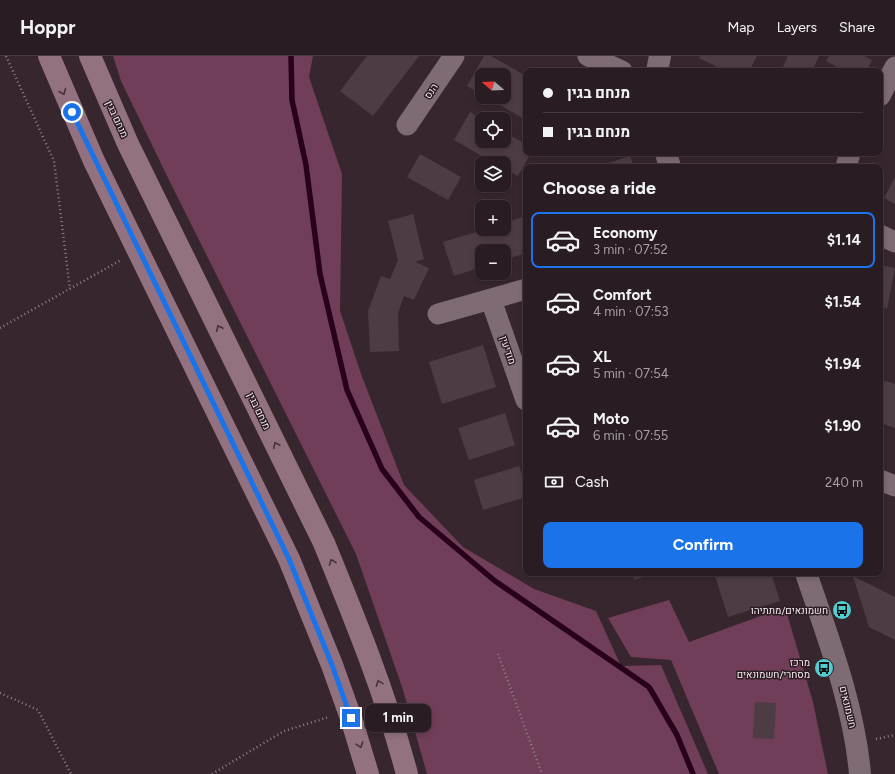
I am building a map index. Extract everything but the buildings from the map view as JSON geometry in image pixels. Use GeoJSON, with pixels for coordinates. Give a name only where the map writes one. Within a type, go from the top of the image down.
{"type":"FeatureCollection","features":[{"type":"Feature","properties":{"kind":"main road"},"geometry":{"type":"LineString","coordinates":[[49,56],[72,112],[136,247],[289,559],[346,706],[368,774]]}},
{"type":"Feature","properties":{"kind":"main road","name":"מנחם בגין"},"geometry":{"type":"LineString","coordinates":[[90,56],[128,144],[324,543],[350,606],[385,699],[407,774]]}},
{"type":"Feature","properties":{"kind":"street","name":"הנס"},"geometry":{"type":"LineString","coordinates":[[407,125],[454,56]]}},
{"type":"Feature","properties":{"kind":"street"},"geometry":{"type":"LineString","coordinates":[[588,56],[615,68]]}},
{"type":"Feature","properties":{"kind":"street"},"geometry":{"type":"LineString","coordinates":[[658,68],[660,56]]}},
{"type":"Feature","properties":{"kind":"street"},"geometry":{"type":"LineString","coordinates":[[883,90],[895,67]]}},
{"type":"Feature","properties":{"kind":"street"},"geometry":{"type":"LineString","coordinates":[[883,236],[895,242]]}},
{"type":"Feature","properties":{"kind":"street"},"geometry":{"type":"LineString","coordinates":[[438,314],[523,290]]}},
{"type":"Feature","properties":{"kind":"street","name":"מודיעין"},"geometry":{"type":"LineString","coordinates":[[491,300],[523,391]]}},
{"type":"Feature","properties":{"kind":"street"},"geometry":{"type":"LineString","coordinates":[[883,481],[895,486]]}},
{"type":"Feature","properties":{"kind":"street","name":"חשמונאים"},"geometry":{"type":"LineString","coordinates":[[807,576],[840,675],[857,742],[860,774]]}},
{"type":"Feature","properties":{"kind":"path"},"geometry":{"type":"LineString","coordinates":[[6,56],[54,161],[70,289]]}},
{"type":"Feature","properties":{"kind":"path"},"geometry":{"type":"LineString","coordinates":[[0,328],[125,258],[136,247]]}},
{"type":"Feature","properties":{"kind":"path"},"geometry":{"type":"LineString","coordinates":[[498,654],[542,774]]}},
{"type":"Feature","properties":{"kind":"path"},"geometry":{"type":"LineString","coordinates":[[0,693],[38,710],[71,774]]}},
{"type":"Feature","properties":{"kind":"path"},"geometry":{"type":"LineString","coordinates":[[212,774],[284,731],[340,713],[346,706]]}},
{"type":"Feature","properties":{"kind":"shaded area"},"geometry":{"type":"Polygon","coordinates":[[[113,56],[313,56],[309,77],[342,174],[340,311],[361,374],[404,485],[463,547],[534,589],[596,611],[621,666],[661,665],[708,774],[427,774],[403,690],[356,554],[169,180],[121,81],[113,56]]]}},
{"type":"Feature","properties":{"kind":"shaded area"},"geometry":{"type":"Polygon","coordinates":[[[669,600],[689,642],[785,607],[813,702],[828,774],[719,774],[671,660],[631,657],[608,618],[669,600]]]}},
{"type":"Feature","properties":{"kind":"waterway"},"geometry":{"type":"LineString","coordinates":[[291,56],[292,100],[306,165],[320,274],[347,390],[382,469],[419,517],[495,581],[649,687],[677,735],[693,774]]}},
{"type":"Feature","properties":{"kind":"place","name":"חשמונאים/מתתיהו"},"geometry":{"type":"Point","coordinates":[842,610]}},
{"type":"Feature","properties":{"kind":"place","name":"מרכז מסחרי/חשמונאים"},"geometry":{"type":"Point","coordinates":[824,668]}},
{"type":"Feature","properties":{"kind":"route"},"geometry":{"type":"LineString","coordinates":[[72,112],[94,161],[289,559],[332,665],[351,718]]}}]}
